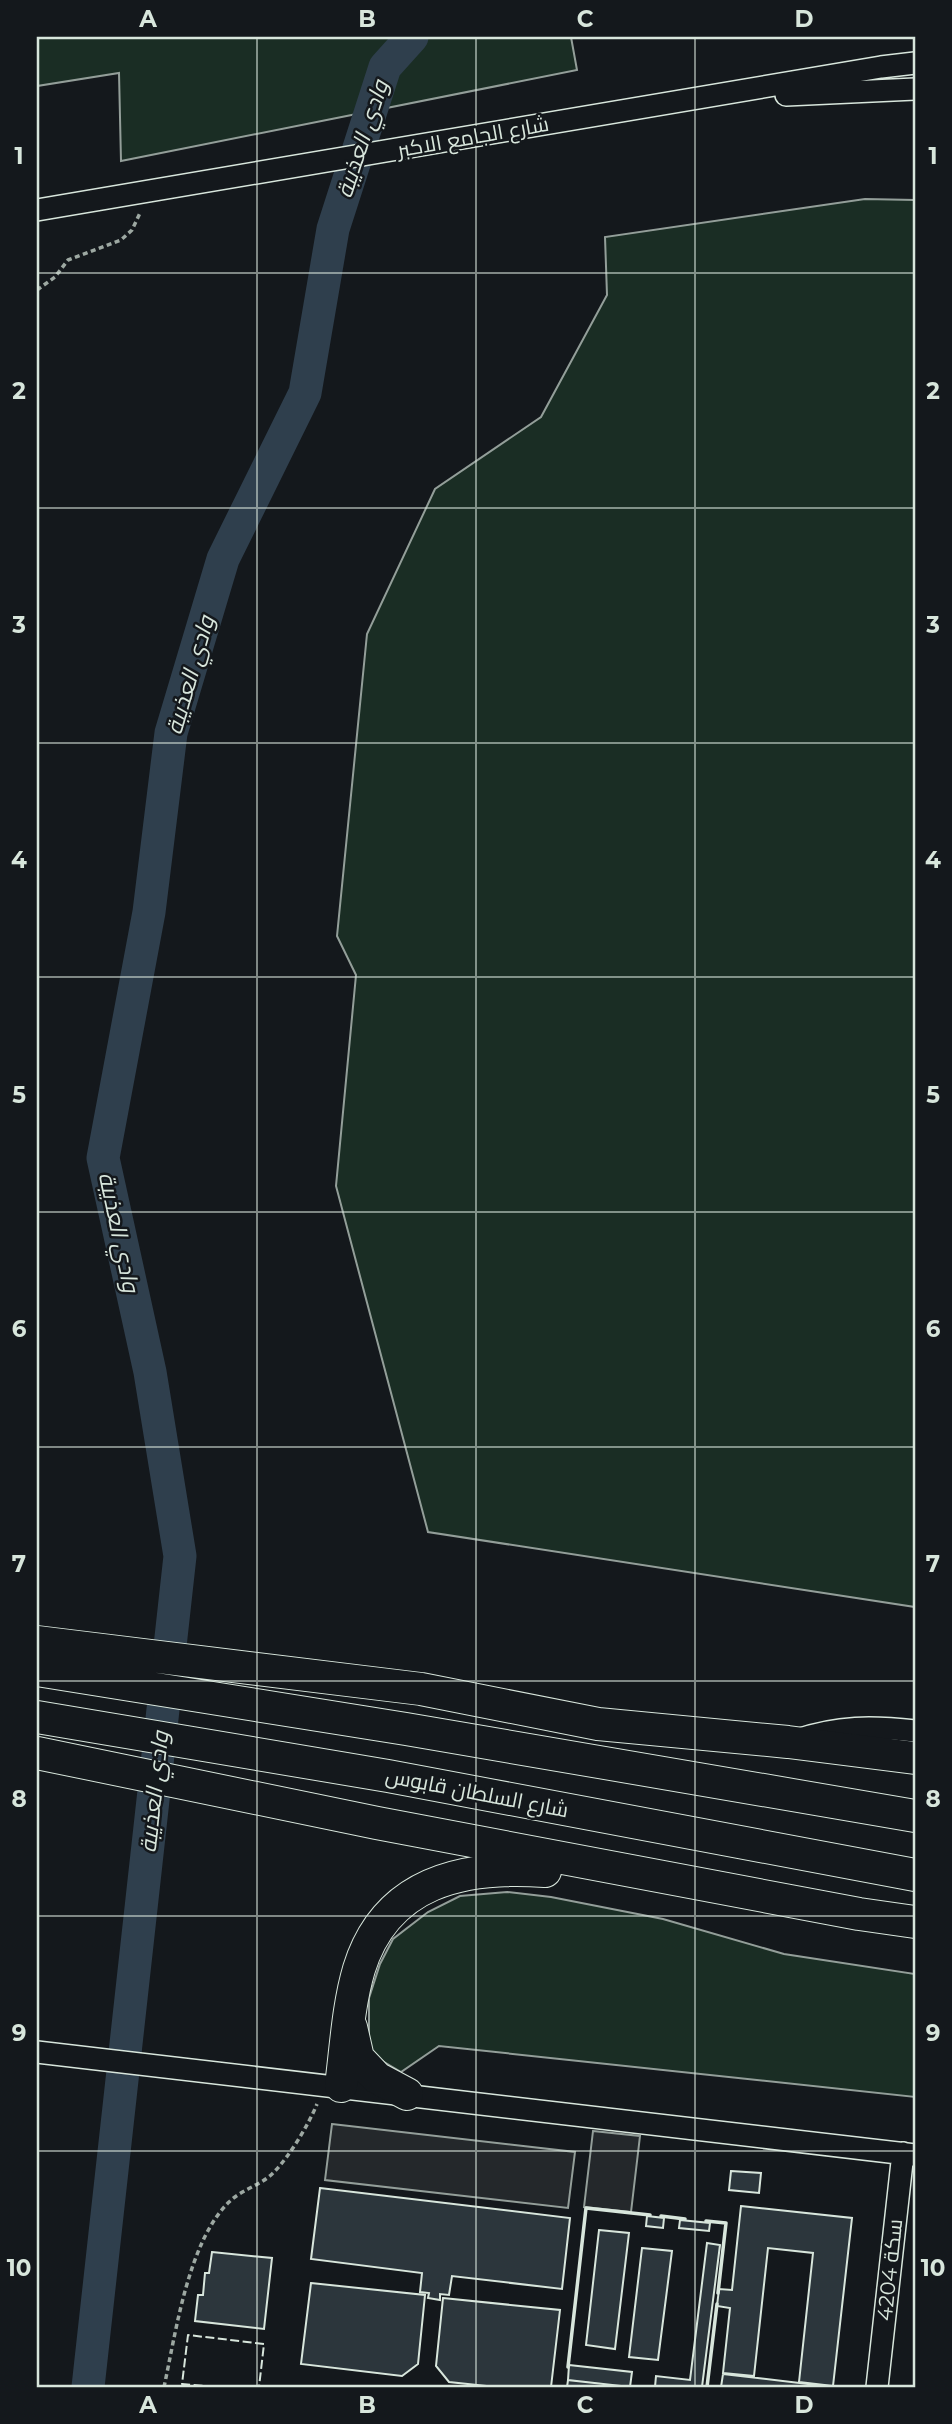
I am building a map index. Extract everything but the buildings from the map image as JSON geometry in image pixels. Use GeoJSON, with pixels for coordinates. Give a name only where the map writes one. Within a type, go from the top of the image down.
{"type":"FeatureCollection","features":[{"type":"Feature","properties":{"kind":"highway"},"geometry":{"type":"LineString","coordinates":[[37,1642],[421,1689],[598,1724],[788,1742],[915,1758]]}},
{"type":"Feature","properties":{"kind":"highway"},"geometry":{"type":"LineString","coordinates":[[37,1670],[406,1729],[915,1816]]}},
{"type":"Feature","properties":{"kind":"highway","name":"شارع السلطان قابوس"},"geometry":{"type":"LineString","coordinates":[[37,1717],[388,1776],[915,1875]]}},
{"type":"Feature","properties":{"kind":"highway"},"geometry":{"type":"LineString","coordinates":[[37,1753],[377,1823],[859,1914],[915,1922]]}},
{"type":"Feature","properties":{"kind":"highway"},"geometry":{"type":"LineString","coordinates":[[333,2085],[350,2023],[359,1969],[387,1917],[415,1892],[442,1879],[474,1871],[516,1869],[696,1884]]}},
{"type":"Feature","properties":{"kind":"highway"},"geometry":{"type":"LineString","coordinates":[[859,1914],[915,1932]]}},
{"type":"Feature","properties":{"kind":"highway"},"geometry":{"type":"LineString","coordinates":[[350,2023],[358,2057],[377,2078],[407,2094]]}},
{"type":"Feature","properties":{"kind":"street","name":"شارع الجامع الاكبر"},"geometry":{"type":"LineString","coordinates":[[37,209],[915,63]]}},
{"type":"Feature","properties":{"kind":"street","name":"شارع الجامع الاكبر"},"geometry":{"type":"LineString","coordinates":[[703,99],[915,89]]}},
{"type":"Feature","properties":{"kind":"street"},"geometry":{"type":"LineString","coordinates":[[788,1742],[825,1730],[876,1726],[915,1731]]}},
{"type":"Feature","properties":{"kind":"street"},"geometry":{"type":"LineString","coordinates":[[37,2052],[909,2154]]}},
{"type":"Feature","properties":{"kind":"street","name":"سكة 4204"},"geometry":{"type":"LineString","coordinates":[[877,2387],[909,2154]]}},
{"type":"Feature","properties":{"kind":"path"},"geometry":{"type":"LineString","coordinates":[[37,290],[55,277],[68,260],[121,240],[132,230],[152,191]]}},
{"type":"Feature","properties":{"kind":"path"},"geometry":{"type":"LineString","coordinates":[[164,2387],[181,2304],[207,2229],[230,2200],[274,2173],[333,2085]]}},
{"type":"Feature","properties":{"kind":"green space"},"geometry":{"type":"Polygon","coordinates":[[[37,37],[571,37],[577,70],[121,161],[119,73],[37,86],[37,37]]]}},
{"type":"Feature","properties":{"kind":"green space"},"geometry":{"type":"Polygon","coordinates":[[[865,199],[915,200],[915,1607],[428,1532],[336,1186],[356,975],[337,936],[367,634],[435,489],[541,417],[607,295],[605,237],[865,199]]]}},
{"type":"Feature","properties":{"kind":"green space"},"geometry":{"type":"Polygon","coordinates":[[[507,1892],[551,1897],[663,1919],[784,1954],[915,1974],[915,2097],[439,2046],[401,2072],[379,2059],[369,2049],[369,1998],[380,1964],[393,1939],[428,1912],[460,1896],[507,1892]]]}},
{"type":"Feature","properties":{"kind":"shaded area"},"geometry":{"type":"Polygon","coordinates":[[[332,2124],[575,2152],[568,2208],[325,2180],[332,2124]]]}},
{"type":"Feature","properties":{"kind":"shaded area"},"geometry":{"type":"Polygon","coordinates":[[[593,2131],[640,2136],[631,2212],[584,2207],[593,2131]]]}},
{"type":"Feature","properties":{"kind":"waterway","name":"وادي العذيبة"},"geometry":{"type":"LineString","coordinates":[[88,2387],[180,1556],[150,1372],[103,1158],[149,912],[171,733],[223,559],[305,393],[333,229],[385,67],[412,37]]}},
{"type":"Feature","properties":{"kind":"fence"},"geometry":{"type":"LineString","coordinates":[[215,2387],[182,2384],[188,2335],[264,2344],[259,2387]]}},
{"type":"Feature","properties":{"kind":"wall"},"geometry":{"type":"LineString","coordinates":[[568,2367],[586,2208],[650,2215]]}},
{"type":"Feature","properties":{"kind":"wall"},"geometry":{"type":"LineString","coordinates":[[661,2216],[685,2219]]}},
{"type":"Feature","properties":{"kind":"wall"},"geometry":{"type":"LineString","coordinates":[[706,2221],[726,2223],[718,2293]]}},
{"type":"Feature","properties":{"kind":"wall"},"geometry":{"type":"LineString","coordinates":[[707,2387],[717,2304]]}}]}
